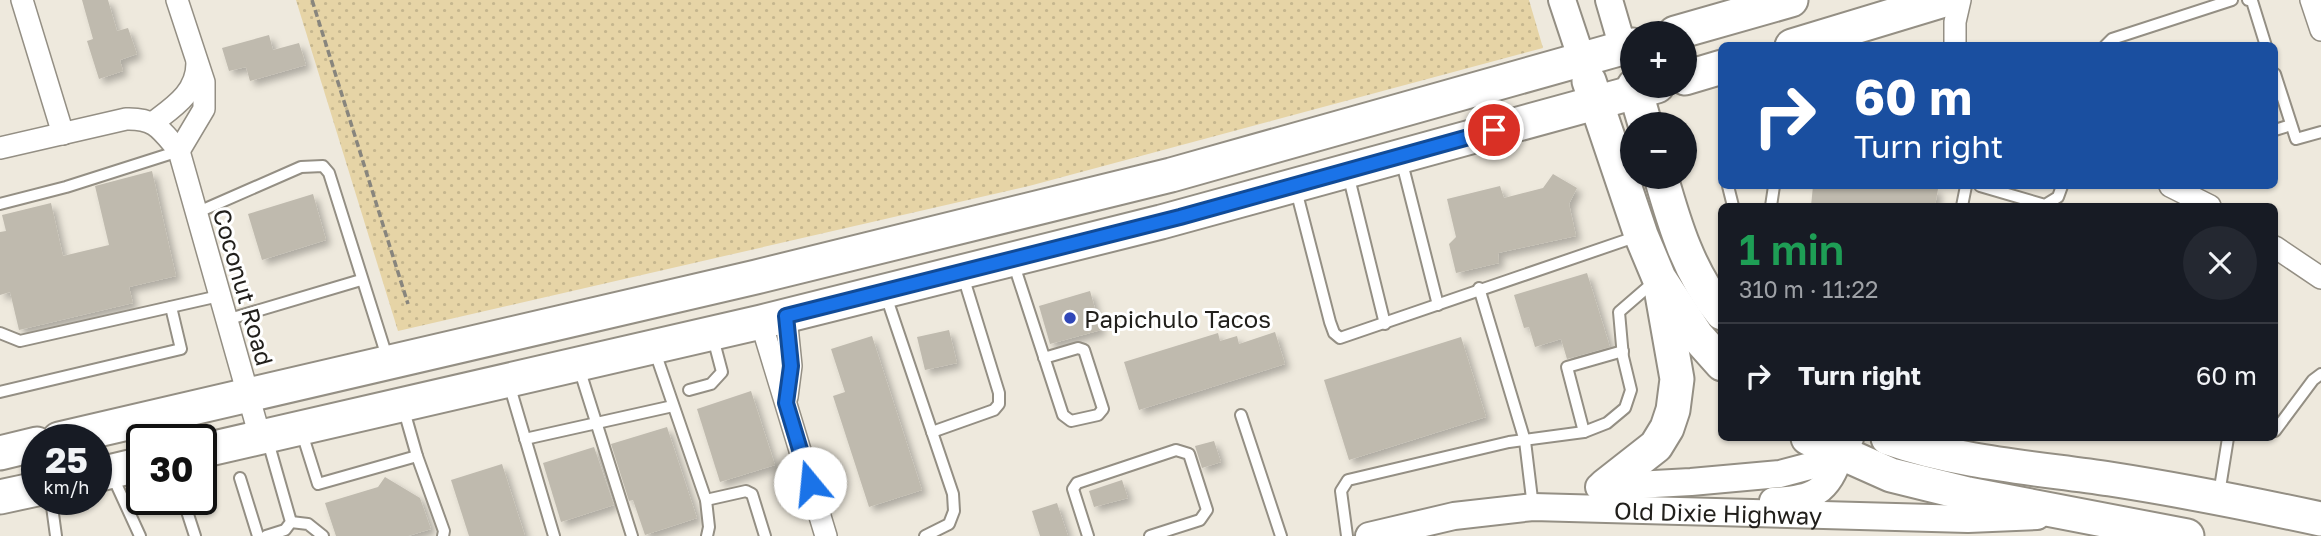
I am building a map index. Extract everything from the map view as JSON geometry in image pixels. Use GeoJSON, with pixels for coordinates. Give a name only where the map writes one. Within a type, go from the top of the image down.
{"type":"FeatureCollection","features":[{"type":"Feature","properties":{"kind":"main road"},"geometry":{"type":"LineString","coordinates":[[1697,27],[1791,0]]}},
{"type":"Feature","properties":{"kind":"main road"},"geometry":{"type":"LineString","coordinates":[[1806,42],[1944,0]]}},
{"type":"Feature","properties":{"kind":"main road"},"geometry":{"type":"LineString","coordinates":[[112,426],[756,278],[1171,175],[1620,49]]}},
{"type":"Feature","properties":{"kind":"main road"},"geometry":{"type":"LineString","coordinates":[[1582,60],[1641,235],[1659,278],[1698,336],[1718,359]]}},
{"type":"Feature","properties":{"kind":"main road"},"geometry":{"type":"LineString","coordinates":[[1697,75],[1718,68]]}},
{"type":"Feature","properties":{"kind":"main road"},"geometry":{"type":"LineString","coordinates":[[217,447],[774,319],[962,272],[1347,172],[1596,103],[1620,94]]}},
{"type":"Feature","properties":{"kind":"main road"},"geometry":{"type":"LineString","coordinates":[[1665,189],[1686,256],[1718,308]]}},
{"type":"Feature","properties":{"kind":"main road"},"geometry":{"type":"LineString","coordinates":[[774,319],[785,290],[825,261]]}},
{"type":"Feature","properties":{"kind":"main road"},"geometry":{"type":"LineString","coordinates":[[700,335],[746,295],[756,278]]}},
{"type":"Feature","properties":{"kind":"main road"},"geometry":{"type":"LineString","coordinates":[[1605,486],[1656,446],[1674,410],[1677,379],[1659,278]]}},
{"type":"Feature","properties":{"kind":"main road","name":"Old Dixie Highway"},"geometry":{"type":"LineString","coordinates":[[1824,441],[1845,445],[1891,475],[1968,494],[2187,536]]}},
{"type":"Feature","properties":{"kind":"main road"},"geometry":{"type":"LineString","coordinates":[[1898,441],[1981,461],[2188,490],[2321,519]]}},
{"type":"Feature","properties":{"kind":"main road"},"geometry":{"type":"LineString","coordinates":[[0,453],[21,448]]}},
{"type":"Feature","properties":{"kind":"main road"},"geometry":{"type":"LineString","coordinates":[[0,497],[21,492]]}},
{"type":"Feature","properties":{"kind":"street"},"geometry":{"type":"LineString","coordinates":[[22,0],[63,134]]}},
{"type":"Feature","properties":{"kind":"street"},"geometry":{"type":"LineString","coordinates":[[0,148],[140,119],[154,122],[179,151],[204,109],[204,82],[177,0]]}},
{"type":"Feature","properties":{"kind":"street"},"geometry":{"type":"LineString","coordinates":[[1562,0],[1582,60]]}},
{"type":"Feature","properties":{"kind":"street"},"geometry":{"type":"LineString","coordinates":[[1609,0],[1620,27]]}},
{"type":"Feature","properties":{"kind":"street"},"geometry":{"type":"LineString","coordinates":[[1955,42],[1955,22],[1960,0]]}},
{"type":"Feature","properties":{"kind":"street"},"geometry":{"type":"LineString","coordinates":[[2311,0],[2321,30]]}},
{"type":"Feature","properties":{"kind":"street"},"geometry":{"type":"LineString","coordinates":[[154,122],[181,101],[197,79],[197,63]]}},
{"type":"Feature","properties":{"kind":"street"},"geometry":{"type":"LineString","coordinates":[[1697,79],[1718,80]]}},
{"type":"Feature","properties":{"kind":"street","name":"Coconut Road"},"geometry":{"type":"LineString","coordinates":[[179,151],[247,395],[263,436]]}},
{"type":"Feature","properties":{"kind":"street"},"geometry":{"type":"LineString","coordinates":[[2176,189],[2204,203]]}},
{"type":"Feature","properties":{"kind":"street"},"geometry":{"type":"LineString","coordinates":[[2278,249],[2318,270]]}},
{"type":"Feature","properties":{"kind":"street"},"geometry":{"type":"LineString","coordinates":[[774,319],[786,403],[826,536]]}},
{"type":"Feature","properties":{"kind":"street"},"geometry":{"type":"LineString","coordinates":[[1655,511],[1689,505],[1805,498],[1824,486],[1833,476],[1845,445]]}},
{"type":"Feature","properties":{"kind":"street","name":"Old Dixie Highway"},"geometry":{"type":"LineString","coordinates":[[1533,507],[1605,486],[1780,474],[1810,466],[1845,445]]}},
{"type":"Feature","properties":{"kind":"street","name":"Old Dixie Highway"},"geometry":{"type":"LineString","coordinates":[[1369,536],[1454,516],[1533,507],[1968,519],[2070,514]]}},
{"type":"Feature","properties":{"kind":"lane"},"geometry":{"type":"LineString","coordinates":[[2109,42],[2232,0]]}},
{"type":"Feature","properties":{"kind":"lane"},"geometry":{"type":"LineString","coordinates":[[2253,0],[2265,42]]}},
{"type":"Feature","properties":{"kind":"lane"},"geometry":{"type":"LineString","coordinates":[[2134,32],[2137,42]]}},
{"type":"Feature","properties":{"kind":"lane"},"geometry":{"type":"LineString","coordinates":[[2278,84],[2297,139],[2321,132]]}},
{"type":"Feature","properties":{"kind":"lane"},"geometry":{"type":"LineString","coordinates":[[2278,129],[2291,125]]}},
{"type":"Feature","properties":{"kind":"lane"},"geometry":{"type":"LineString","coordinates":[[0,204],[66,187],[179,151]]}},
{"type":"Feature","properties":{"kind":"lane"},"geometry":{"type":"LineString","coordinates":[[1400,157],[1438,305]]}},
{"type":"Feature","properties":{"kind":"lane"},"geometry":{"type":"LineString","coordinates":[[196,213],[301,167],[323,166],[329,173],[389,362]]}},
{"type":"Feature","properties":{"kind":"lane"},"geometry":{"type":"LineString","coordinates":[[1347,172],[1385,324]]}},
{"type":"Feature","properties":{"kind":"lane"},"geometry":{"type":"LineString","coordinates":[[1295,186],[1334,333],[1340,338],[1438,305],[1479,288],[1641,235]]}},
{"type":"Feature","properties":{"kind":"lane"},"geometry":{"type":"LineString","coordinates":[[1990,189],[2038,203]]}},
{"type":"Feature","properties":{"kind":"lane"},"geometry":{"type":"LineString","coordinates":[[2048,203],[2058,197],[2061,189]]}},
{"type":"Feature","properties":{"kind":"lane"},"geometry":{"type":"LineString","coordinates":[[1012,259],[1044,358],[1063,415],[1071,421],[1098,415],[1103,409],[1084,350],[1078,348],[1044,358]]}},
{"type":"Feature","properties":{"kind":"lane"},"geometry":{"type":"LineString","coordinates":[[932,432],[994,410],[999,404],[999,393],[962,272]]}},
{"type":"Feature","properties":{"kind":"lane"},"geometry":{"type":"LineString","coordinates":[[1347,536],[1341,491],[1348,480],[1509,442],[1584,432],[1606,423],[1625,408],[1631,390],[1619,312],[1659,278]]}},
{"type":"Feature","properties":{"kind":"lane"},"geometry":{"type":"LineString","coordinates":[[226,320],[361,280]]}},
{"type":"Feature","properties":{"kind":"lane"},"geometry":{"type":"LineString","coordinates":[[1479,288],[1525,441],[1533,507]]}},
{"type":"Feature","properties":{"kind":"lane"},"geometry":{"type":"LineString","coordinates":[[884,291],[953,494],[954,511],[950,524],[925,536]]}},
{"type":"Feature","properties":{"kind":"lane"},"geometry":{"type":"LineString","coordinates":[[0,333],[20,341],[219,296]]}},
{"type":"Feature","properties":{"kind":"lane"},"geometry":{"type":"LineString","coordinates":[[0,392],[181,349],[171,307]]}},
{"type":"Feature","properties":{"kind":"lane"},"geometry":{"type":"LineString","coordinates":[[689,390],[711,384],[722,372],[700,335]]}},
{"type":"Feature","properties":{"kind":"lane"},"geometry":{"type":"LineString","coordinates":[[653,346],[706,500],[708,536]]}},
{"type":"Feature","properties":{"kind":"lane"},"geometry":{"type":"LineString","coordinates":[[1584,432],[1567,367],[1623,351]]}},
{"type":"Feature","properties":{"kind":"lane"},"geometry":{"type":"LineString","coordinates":[[578,364],[632,536]]}},
{"type":"Feature","properties":{"kind":"lane"},"geometry":{"type":"LineString","coordinates":[[2278,427],[2313,380],[2321,374]]}},
{"type":"Feature","properties":{"kind":"lane"},"geometry":{"type":"LineString","coordinates":[[508,380],[554,536]]}},
{"type":"Feature","properties":{"kind":"lane"},"geometry":{"type":"LineString","coordinates":[[402,404],[444,531],[443,536]]}},
{"type":"Feature","properties":{"kind":"lane"},"geometry":{"type":"LineString","coordinates":[[526,439],[673,405]]}},
{"type":"Feature","properties":{"kind":"lane"},"geometry":{"type":"LineString","coordinates":[[1241,415],[1281,536]]}},
{"type":"Feature","properties":{"kind":"lane"},"geometry":{"type":"LineString","coordinates":[[300,428],[318,484],[417,456]]}},
{"type":"Feature","properties":{"kind":"lane"},"geometry":{"type":"LineString","coordinates":[[263,436],[291,522]]}},
{"type":"Feature","properties":{"kind":"lane"},"geometry":{"type":"LineString","coordinates":[[2218,497],[2227,441]]}},
{"type":"Feature","properties":{"kind":"lane"},"geometry":{"type":"LineString","coordinates":[[1088,536],[1073,489],[1077,482],[1176,450],[1189,454],[1207,510],[1200,520],[1150,536]]}},
{"type":"Feature","properties":{"kind":"lane"},"geometry":{"type":"LineString","coordinates":[[116,470],[140,536]]}},
{"type":"Feature","properties":{"kind":"lane"},"geometry":{"type":"LineString","coordinates":[[240,478],[258,536]]}},
{"type":"Feature","properties":{"kind":"lane"},"geometry":{"type":"LineString","coordinates":[[706,500],[746,491],[752,494],[765,536]]}},
{"type":"Feature","properties":{"kind":"lane"},"geometry":{"type":"LineString","coordinates":[[53,515],[56,536]]}},
{"type":"Feature","properties":{"kind":"lane"},"geometry":{"type":"LineString","coordinates":[[188,515],[194,536]]}},
{"type":"Feature","properties":{"kind":"lane"},"geometry":{"type":"LineString","coordinates":[[267,536],[285,530],[291,522]]}},
{"type":"Feature","properties":{"kind":"lane"},"geometry":{"type":"LineString","coordinates":[[291,522],[308,524],[323,536]]}},
{"type":"Feature","properties":{"kind":"path"},"geometry":{"type":"LineString","coordinates":[[312,0],[408,304]]}},
{"type":"Feature","properties":{"kind":"shaded area"},"geometry":{"type":"Polygon","coordinates":[[[296,0],[1529,0],[1543,48],[1029,186],[398,331],[296,0]]]}},
{"type":"Feature","properties":{"kind":"building"},"geometry":{"type":"Polygon","coordinates":[[[82,0],[108,0],[117,31],[128,28],[137,54],[120,60],[123,71],[99,79],[87,41],[93,39],[82,0]]]}},
{"type":"Feature","properties":{"kind":"building"},"geometry":{"type":"Polygon","coordinates":[[[269,35],[273,50],[299,43],[306,65],[250,81],[246,67],[229,71],[222,48],[269,35]]]}},
{"type":"Feature","properties":{"kind":"building"},"geometry":{"type":"Polygon","coordinates":[[[152,171],[176,276],[129,287],[133,303],[19,330],[10,292],[0,295],[0,232],[6,231],[2,215],[51,203],[63,256],[109,245],[95,186],[152,171]]]}},
{"type":"Feature","properties":{"kind":"building"},"geometry":{"type":"Polygon","coordinates":[[[1553,174],[1577,188],[1569,204],[1576,236],[1498,253],[1499,263],[1456,273],[1449,244],[1456,237],[1447,199],[1500,186],[1504,198],[1543,188],[1553,174]]]}},
{"type":"Feature","properties":{"kind":"building"},"geometry":{"type":"Polygon","coordinates":[[[1813,189],[1938,189],[1936,203],[1811,203],[1813,189]]]}},
{"type":"Feature","properties":{"kind":"building"},"geometry":{"type":"Polygon","coordinates":[[[313,194],[326,240],[262,260],[248,214],[313,194]]]}},
{"type":"Feature","properties":{"kind":"building"},"geometry":{"type":"Polygon","coordinates":[[[1587,273],[1610,347],[1567,359],[1561,339],[1535,347],[1529,327],[1524,328],[1514,295],[1587,273]]]}},
{"type":"Feature","properties":{"kind":"building","name":"Papichulo Tacos"},"geometry":{"type":"Polygon","coordinates":[[[1090,291],[1101,330],[1050,344],[1039,306],[1090,291]]]}},
{"type":"Feature","properties":{"kind":"building"},"geometry":{"type":"Polygon","coordinates":[[[949,330],[957,363],[925,370],[917,337],[949,330]]]}},
{"type":"Feature","properties":{"kind":"building"},"geometry":{"type":"Polygon","coordinates":[[[1275,332],[1285,364],[1139,410],[1124,362],[1218,333],[1220,341],[1237,336],[1239,344],[1275,332]]]}},
{"type":"Feature","properties":{"kind":"building"},"geometry":{"type":"Polygon","coordinates":[[[872,336],[922,490],[869,507],[833,396],[845,392],[831,349],[872,336]]]}},
{"type":"Feature","properties":{"kind":"building"},"geometry":{"type":"Polygon","coordinates":[[[1461,337],[1486,417],[1349,460],[1324,380],[1461,337]]]}},
{"type":"Feature","properties":{"kind":"building"},"geometry":{"type":"Polygon","coordinates":[[[751,391],[775,465],[720,482],[697,409],[751,391]]]}},
{"type":"Feature","properties":{"kind":"building"},"geometry":{"type":"Polygon","coordinates":[[[667,427],[697,518],[645,535],[633,500],[629,501],[611,444],[667,427]]]}},
{"type":"Feature","properties":{"kind":"building"},"geometry":{"type":"Polygon","coordinates":[[[1214,441],[1221,462],[1202,468],[1195,446],[1214,441]]]}},
{"type":"Feature","properties":{"kind":"building"},"geometry":{"type":"Polygon","coordinates":[[[594,447],[614,505],[561,522],[543,463],[594,447]]]}},
{"type":"Feature","properties":{"kind":"building"},"geometry":{"type":"Polygon","coordinates":[[[502,464],[525,536],[469,536],[451,480],[502,464]]]}},
{"type":"Feature","properties":{"kind":"building"},"geometry":{"type":"Polygon","coordinates":[[[385,477],[420,498],[431,529],[408,536],[336,536],[325,503],[378,487],[385,477]]]}},
{"type":"Feature","properties":{"kind":"building"},"geometry":{"type":"Polygon","coordinates":[[[1122,480],[1128,498],[1094,507],[1089,491],[1122,480]]]}},
{"type":"Feature","properties":{"kind":"building"},"geometry":{"type":"Polygon","coordinates":[[[1057,503],[1068,536],[1040,536],[1032,511],[1057,503]]]}},
{"type":"Feature","properties":{"kind":"place","name":"Papichulo Tacos"},"geometry":{"type":"Point","coordinates":[1070,318]}},
{"type":"Feature","properties":{"kind":"route"},"geometry":{"type":"LineString","coordinates":[[810,483],[786,403],[791,366],[786,316],[1180,217],[1494,130]]}}]}
